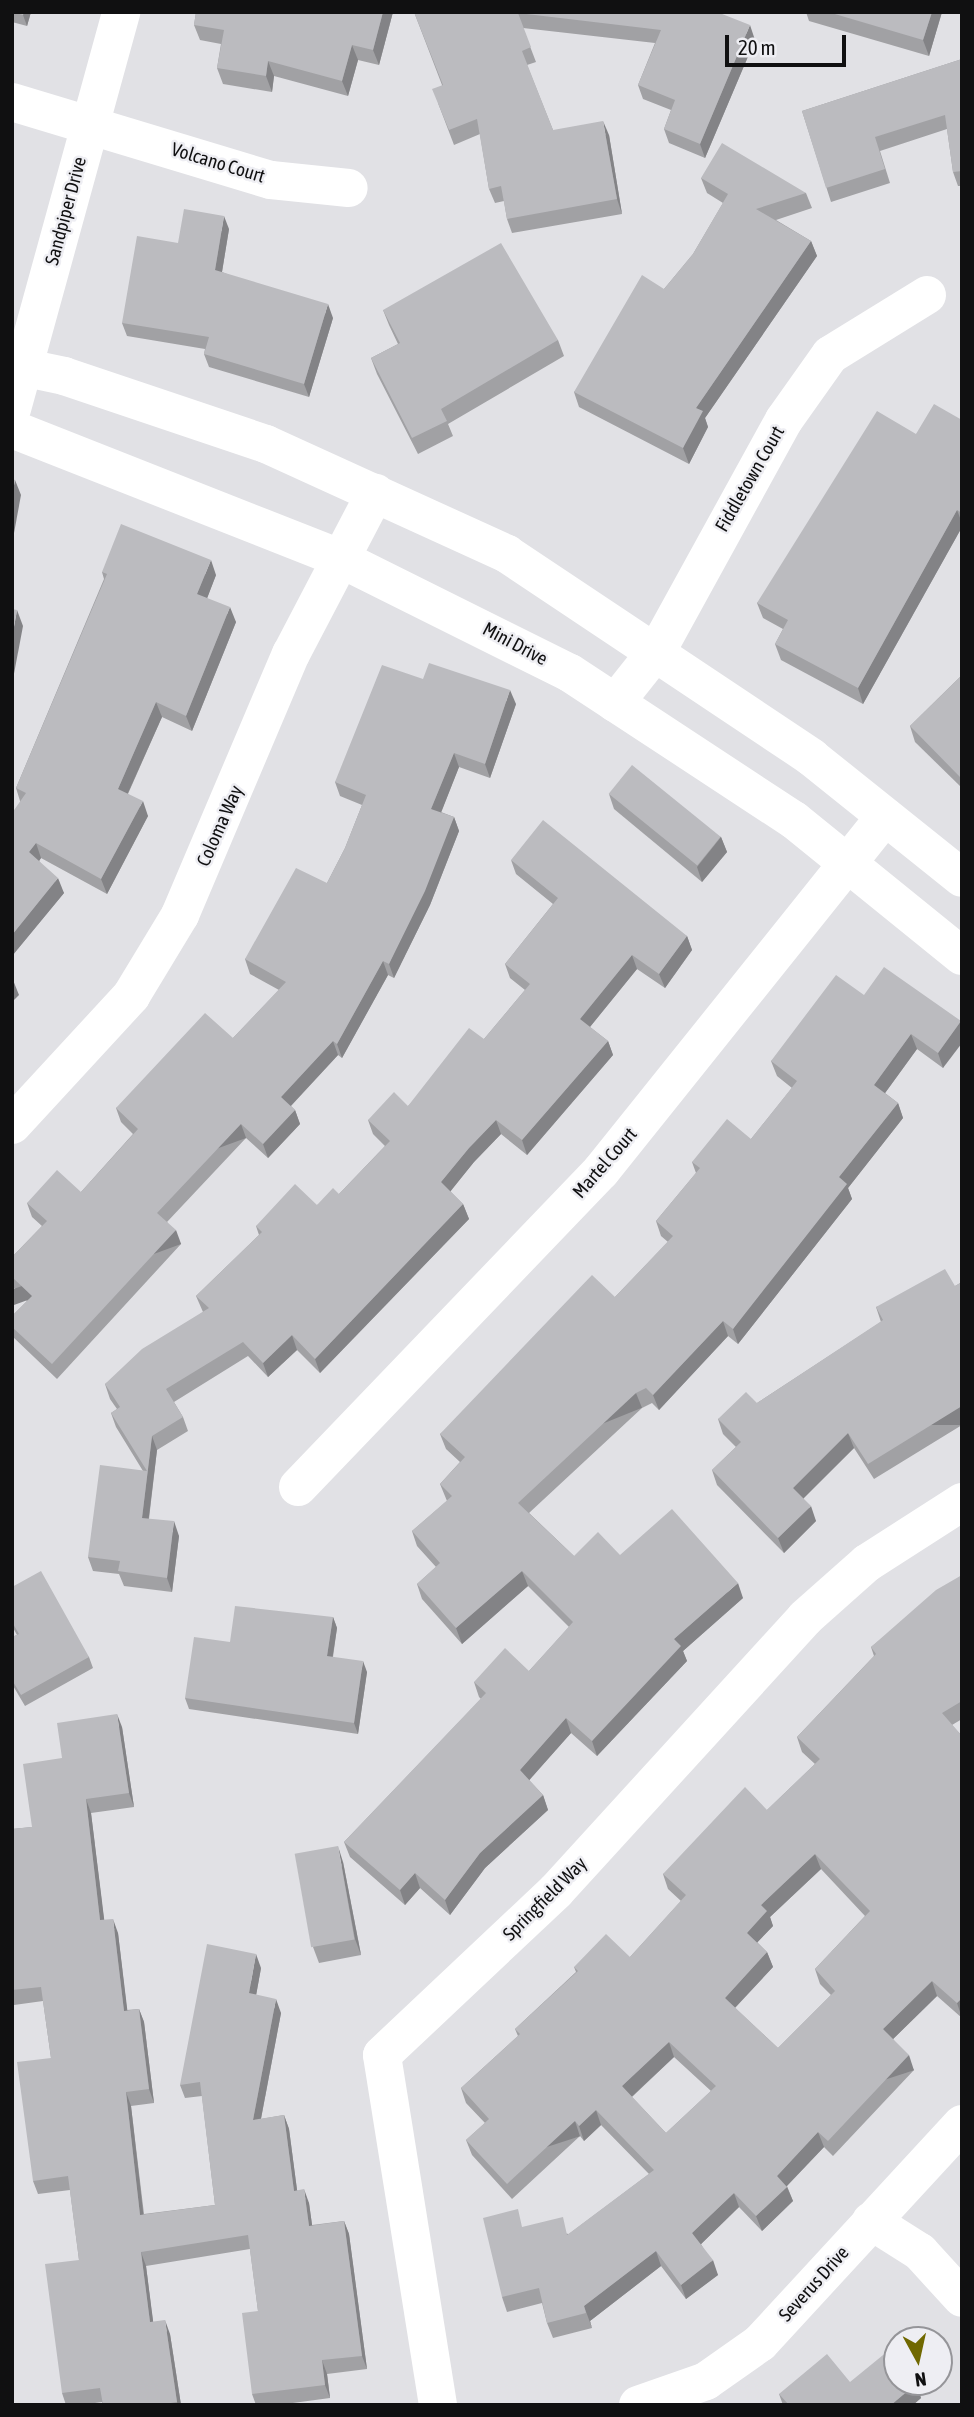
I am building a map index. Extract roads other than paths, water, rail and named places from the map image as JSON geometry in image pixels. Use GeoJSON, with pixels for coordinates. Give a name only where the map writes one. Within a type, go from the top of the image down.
{"type":"FeatureCollection","features":[{"type":"Feature","properties":{"kind":"street","name":"Sandpiper Drive"},"geometry":{"type":"LineString","coordinates":[[12,409],[18,366],[121,12]]}},
{"type":"Feature","properties":{"kind":"street","name":"Volcano Court"},"geometry":{"type":"LineString","coordinates":[[12,102],[89,122],[271,180],[349,188]]}},
{"type":"Feature","properties":{"kind":"street","name":"Fiddletown Court"},"geometry":{"type":"LineString","coordinates":[[615,703],[658,649],[784,420],[830,355],[927,295]]}},
{"type":"Feature","properties":{"kind":"street"},"geometry":{"type":"LineString","coordinates":[[18,366],[266,444],[507,554],[658,649],[885,817],[962,878]]}},
{"type":"Feature","properties":{"kind":"street","name":"Mini Drive"},"geometry":{"type":"LineString","coordinates":[[12,429],[339,558],[463,616],[615,703],[845,862],[962,956]]}},
{"type":"Feature","properties":{"kind":"street","name":"Coloma Way"},"geometry":{"type":"LineString","coordinates":[[12,1125],[131,996],[180,915],[339,558],[375,493]]}},
{"type":"Feature","properties":{"kind":"street","name":"Martel Court"},"geometry":{"type":"LineString","coordinates":[[298,1487],[601,1171],[845,862],[885,817]]}},
{"type":"Feature","properties":{"kind":"street","name":"Springfield Way"},"geometry":{"type":"LineString","coordinates":[[438,2405],[382,2055],[556,1891],[805,1618],[867,1563],[962,1502]]}},
{"type":"Feature","properties":{"kind":"street","name":"Severus Drive"},"geometry":{"type":"LineString","coordinates":[[638,2405],[706,2381],[760,2343],[962,2124]]}},
{"type":"Feature","properties":{"kind":"street"},"geometry":{"type":"LineString","coordinates":[[871,2221],[920,2252],[962,2298]]}}]}
